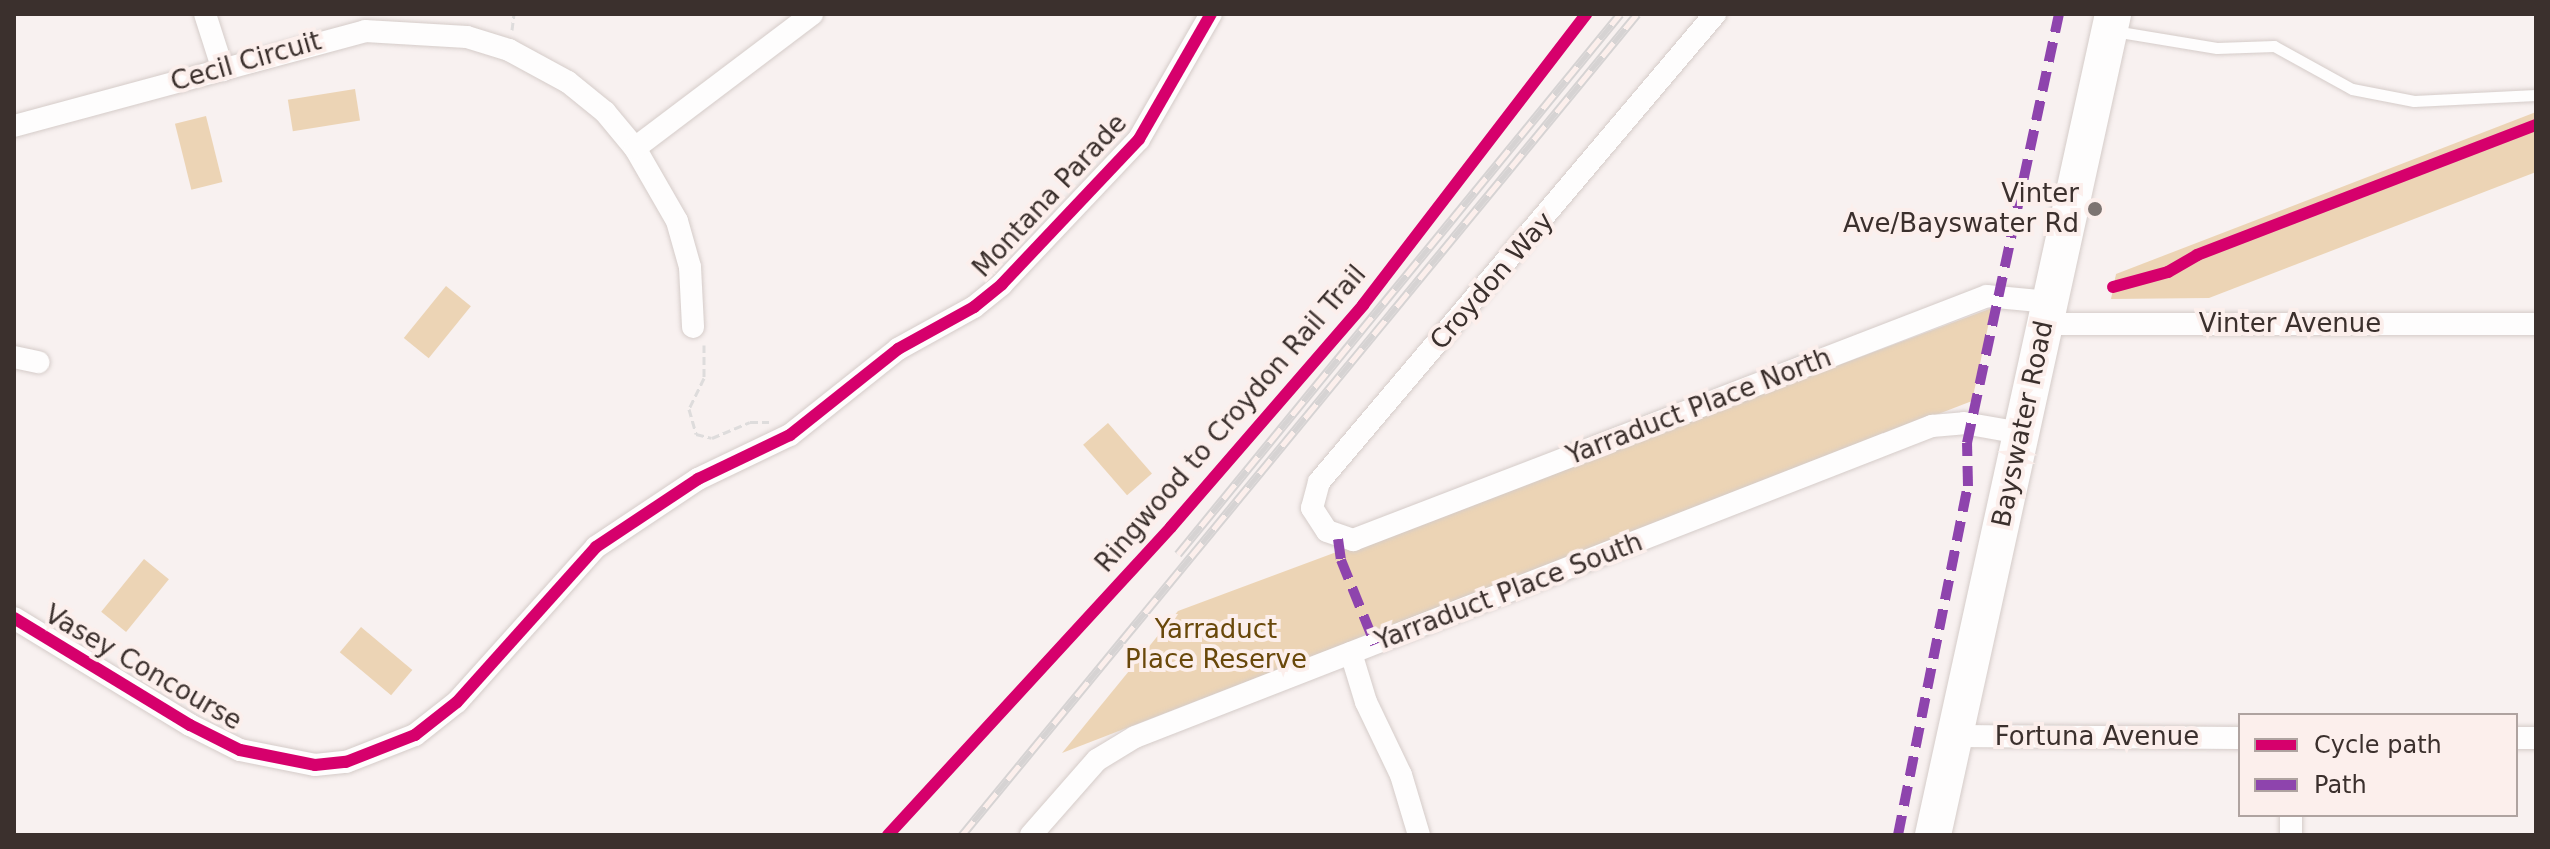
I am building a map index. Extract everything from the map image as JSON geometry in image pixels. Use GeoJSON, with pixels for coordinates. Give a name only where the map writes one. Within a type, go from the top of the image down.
{"type":"FeatureCollection","features":[{"type":"Feature","properties":{"kind":"main road","name":"Bayswater Road"},"geometry":{"type":"LineString","coordinates":[[1933,835],[2111,22]]}},
{"type":"Feature","properties":{"kind":"street"},"geometry":{"type":"LineString","coordinates":[[205,14],[223,70]]}},
{"type":"Feature","properties":{"kind":"street"},"geometry":{"type":"LineString","coordinates":[[635,148],[812,14]]}},
{"type":"Feature","properties":{"kind":"street","name":"Montana Parade"},"geometry":{"type":"LineString","coordinates":[[596,547],[698,479],[790,435],[898,349],[974,307],[1002,284],[1139,139],[1211,14]]}},
{"type":"Feature","properties":{"kind":"street","name":"Croydon Way"},"geometry":{"type":"LineString","coordinates":[[1353,540],[1338,539],[1317,521],[1312,508],[1319,482],[1715,14]]}},
{"type":"Feature","properties":{"kind":"street","name":"Cecil Circuit"},"geometry":{"type":"LineString","coordinates":[[14,126],[365,31],[467,37],[509,50],[568,82],[605,112],[635,148],[658,179],[677,221],[690,267],[693,327]]}},
{"type":"Feature","properties":{"kind":"street","name":"Yarraduct Place North"},"geometry":{"type":"LineString","coordinates":[[1353,540],[1987,296],[2047,313]]}},
{"type":"Feature","properties":{"kind":"street","name":"Vinter Avenue"},"geometry":{"type":"LineString","coordinates":[[2047,313],[2536,324]]}},
{"type":"Feature","properties":{"kind":"street"},"geometry":{"type":"LineString","coordinates":[[14,357],[38,362]]}},
{"type":"Feature","properties":{"kind":"street","name":"Yarraduct Place South"},"geometry":{"type":"LineString","coordinates":[[1031,835],[1097,760],[1135,737],[1932,426],[1964,423],[2021,433]]}},
{"type":"Feature","properties":{"kind":"street","name":"Vasey Concourse"},"geometry":{"type":"LineString","coordinates":[[14,618],[190,725],[240,750],[315,765],[346,762],[415,735],[457,702],[596,547]]}},
{"type":"Feature","properties":{"kind":"street"},"geometry":{"type":"LineString","coordinates":[[1351,653],[1366,702],[1401,775],[1419,835]]}},
{"type":"Feature","properties":{"kind":"street","name":"Fortuna Avenue"},"geometry":{"type":"LineString","coordinates":[[1955,736],[2238,738]]}},
{"type":"Feature","properties":{"kind":"lane"},"geometry":{"type":"LineString","coordinates":[[2111,22],[2217,48],[2274,46],[2352,89],[2414,101],[2536,95]]}},
{"type":"Feature","properties":{"kind":"path"},"geometry":{"type":"LineString","coordinates":[[693,327],[704,337],[706,362],[702,385],[689,409],[696,434],[712,438],[766,421],[790,435]]}},
{"type":"Feature","properties":{"kind":"green space"},"geometry":{"type":"Polygon","coordinates":[[[355,89],[360,121],[293,131],[288,100],[355,89]]]}},
{"type":"Feature","properties":{"kind":"green space"},"geometry":{"type":"Polygon","coordinates":[[[2536,112],[2536,172],[2209,298],[2111,299],[2116,274],[2536,112]]]}},
{"type":"Feature","properties":{"kind":"green space"},"geometry":{"type":"Polygon","coordinates":[[[206,116],[222,182],[191,190],[175,124],[206,116]]]}},
{"type":"Feature","properties":{"kind":"green space"},"geometry":{"type":"Polygon","coordinates":[[[446,286],[471,306],[429,358],[404,338],[446,286]]]}},
{"type":"Feature","properties":{"kind":"green space","name":"Yarraduct Place Reserve"},"geometry":{"type":"Polygon","coordinates":[[[1992,308],[1972,401],[1062,753],[1178,611],[1992,308]]]}},
{"type":"Feature","properties":{"kind":"green space"},"geometry":{"type":"Polygon","coordinates":[[[1108,423],[1152,474],[1127,495],[1083,445],[1108,423]]]}},
{"type":"Feature","properties":{"kind":"green space"},"geometry":{"type":"Polygon","coordinates":[[[144,559],[169,579],[126,632],[101,612],[144,559]]]}},
{"type":"Feature","properties":{"kind":"green space"},"geometry":{"type":"Polygon","coordinates":[[[361,627],[412,670],[391,695],[340,652],[361,627]]]}},
{"type":"Feature","properties":{"kind":"railway"},"geometry":{"type":"LineString","coordinates":[[1178,554],[1620,14]]}},
{"type":"Feature","properties":{"kind":"railway"},"geometry":{"type":"LineString","coordinates":[[962,835],[1637,14]]}},
{"type":"Feature","properties":{"kind":"marked path"},"geometry":{"type":"LineString","coordinates":[[1898,835],[1968,486],[1967,443],[2059,14]]}},
{"type":"Feature","properties":{"kind":"marked path"},"geometry":{"type":"LineString","coordinates":[[1338,539],[1341,560],[1375,644]]}},
{"type":"Feature","properties":{"kind":"cycle path"},"geometry":{"type":"LineString","coordinates":[[14,618],[190,725],[240,750],[315,765],[346,762],[415,735],[457,702],[596,547],[698,479],[790,435],[898,349],[974,307],[1002,284],[1139,139],[1211,14]]}},
{"type":"Feature","properties":{"kind":"cycle path","name":"Ringwood to Croydon Rail Trail"},"geometry":{"type":"LineString","coordinates":[[888,835],[1171,527],[1363,305],[1586,14]]}},
{"type":"Feature","properties":{"kind":"cycle path"},"geometry":{"type":"LineString","coordinates":[[2113,287],[2168,272],[2197,255],[2536,125]]}},
{"type":"Feature","properties":{"kind":"place","name":"Vinter Ave/Bayswater Rd"},"geometry":{"type":"Point","coordinates":[2095,209]}}]}
